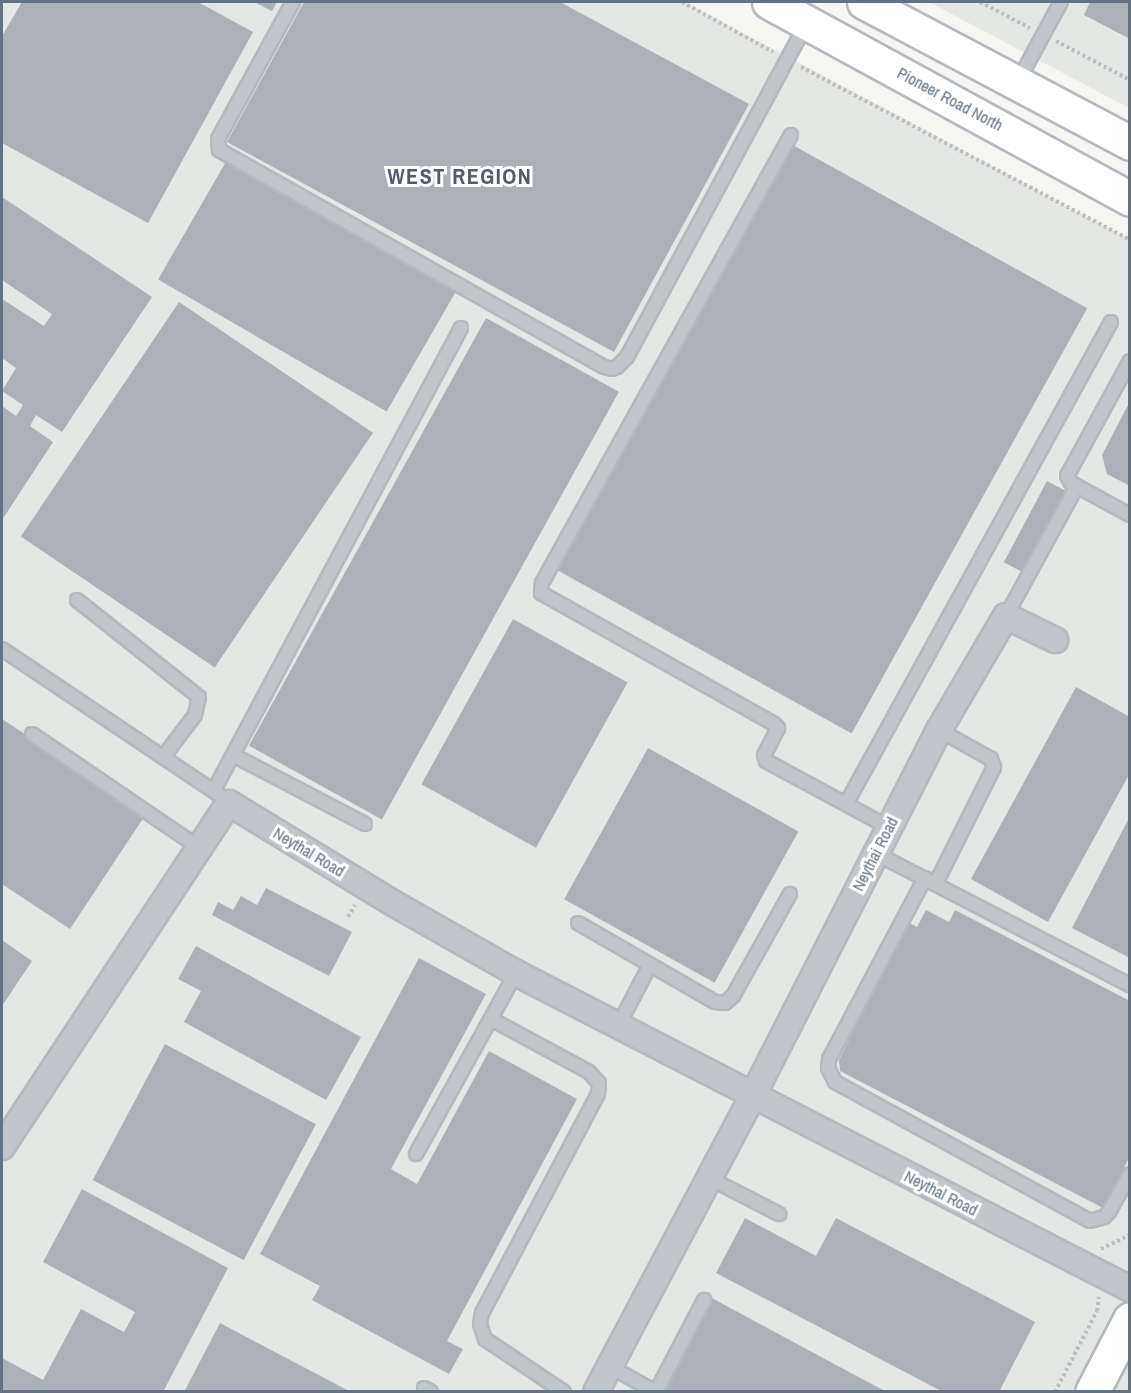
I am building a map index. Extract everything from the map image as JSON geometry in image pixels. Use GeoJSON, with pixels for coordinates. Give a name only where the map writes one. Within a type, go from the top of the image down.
{"type":"FeatureCollection","features":[{"type":"Feature","properties":{"kind":"main road","name":"Pioneer Road North"},"geometry":{"type":"LineString","coordinates":[[769,2],[1130,199]]}},
{"type":"Feature","properties":{"kind":"main road"},"geometry":{"type":"LineString","coordinates":[[864,2],[1130,143]]}},
{"type":"Feature","properties":{"kind":"main road"},"geometry":{"type":"LineString","coordinates":[[1092,1392],[1130,1319]]}},
{"type":"Feature","properties":{"kind":"street"},"geometry":{"type":"LineString","coordinates":[[1006,616],[1055,640]]}},
{"type":"Feature","properties":{"kind":"street","name":"Neythai Road"},"geometry":{"type":"LineString","coordinates":[[752,1097],[939,730],[1006,616]]}},
{"type":"Feature","properties":{"kind":"street"},"geometry":{"type":"LineString","coordinates":[[2,1147],[200,848],[222,797]]}},
{"type":"Feature","properties":{"kind":"street","name":"Neythal Road"},"geometry":{"type":"LineString","coordinates":[[222,797],[393,903],[516,973],[752,1097],[1130,1289]]}},
{"type":"Feature","properties":{"kind":"street"},"geometry":{"type":"LineString","coordinates":[[596,1392],[752,1097]]}},
{"type":"Feature","properties":{"kind":"lane"},"geometry":{"type":"LineString","coordinates":[[293,2],[218,139],[219,150],[612,369],[627,357],[807,22]]}},
{"type":"Feature","properties":{"kind":"lane"},"geometry":{"type":"LineString","coordinates":[[1017,84],[1061,2]]}},
{"type":"Feature","properties":{"kind":"lane"},"geometry":{"type":"LineString","coordinates":[[790,135],[540,588],[541,593],[549,600],[777,726],[778,730],[764,760],[888,827]]}},
{"type":"Feature","properties":{"kind":"lane"},"geometry":{"type":"LineString","coordinates":[[846,804],[1111,322]]}},
{"type":"Feature","properties":{"kind":"lane"},"geometry":{"type":"LineString","coordinates":[[2,649],[222,797],[233,755],[461,328]]}},
{"type":"Feature","properties":{"kind":"lane"},"geometry":{"type":"LineString","coordinates":[[1130,361],[1068,474],[1068,480],[1077,486],[1130,515]]}},
{"type":"Feature","properties":{"kind":"lane"},"geometry":{"type":"LineString","coordinates":[[1006,616],[1077,486]]}},
{"type":"Feature","properties":{"kind":"lane"},"geometry":{"type":"LineString","coordinates":[[77,600],[199,696],[195,715],[164,756]]}},
{"type":"Feature","properties":{"kind":"lane"},"geometry":{"type":"LineString","coordinates":[[939,730],[991,759],[994,767],[829,1059],[828,1068],[831,1075],[840,1086],[1090,1221],[1109,1212],[1130,1174]]}},
{"type":"Feature","properties":{"kind":"lane"},"geometry":{"type":"LineString","coordinates":[[32,735],[200,848]]}},
{"type":"Feature","properties":{"kind":"lane"},"geometry":{"type":"LineString","coordinates":[[233,755],[365,824]]}},
{"type":"Feature","properties":{"kind":"lane"},"geometry":{"type":"LineString","coordinates":[[875,853],[1130,985]]}},
{"type":"Feature","properties":{"kind":"lane"},"geometry":{"type":"LineString","coordinates":[[578,923],[720,1004],[729,1001],[789,894]]}},
{"type":"Feature","properties":{"kind":"lane"},"geometry":{"type":"LineString","coordinates":[[618,1026],[650,965]]}},
{"type":"Feature","properties":{"kind":"lane"},"geometry":{"type":"LineString","coordinates":[[416,1154],[516,973]]}},
{"type":"Feature","properties":{"kind":"lane"},"geometry":{"type":"LineString","coordinates":[[491,1018],[589,1072],[599,1083],[598,1094],[482,1313],[480,1324],[485,1339],[564,1392]]}},
{"type":"Feature","properties":{"kind":"lane"},"geometry":{"type":"LineString","coordinates":[[709,1178],[779,1214]]}},
{"type":"Feature","properties":{"kind":"lane"},"geometry":{"type":"LineString","coordinates":[[609,1366],[656,1392],[704,1300]]}},
{"type":"Feature","properties":{"kind":"path"},"geometry":{"type":"LineString","coordinates":[[682,2],[1130,240]]}},
{"type":"Feature","properties":{"kind":"path"},"geometry":{"type":"LineString","coordinates":[[980,2],[1130,80]]}},
{"type":"Feature","properties":{"kind":"path"},"geometry":{"type":"LineString","coordinates":[[1055,1392],[1097,1311],[1101,1275]]}},
{"type":"Feature","properties":{"kind":"shaded area"},"geometry":{"type":"Polygon","coordinates":[[[2,2],[685,2],[1129,239],[1129,1391],[2,1392],[2,2]]]}},
{"type":"Feature","properties":{"kind":"shaded area"},"geometry":{"type":"Polygon","coordinates":[[[929,2],[1129,2],[1129,108],[929,2]]]}},
{"type":"Feature","properties":{"kind":"building"},"geometry":{"type":"Polygon","coordinates":[[[22,2],[198,2],[253,32],[148,223],[2,143],[2,36],[22,2]]]}},
{"type":"Feature","properties":{"kind":"building"},"geometry":{"type":"Polygon","coordinates":[[[254,2],[277,2],[272,11],[254,2]]]}},
{"type":"Feature","properties":{"kind":"building"},"geometry":{"type":"Polygon","coordinates":[[[304,2],[560,2],[749,104],[614,352],[227,142],[304,2]]]}},
{"type":"Feature","properties":{"kind":"building"},"geometry":{"type":"Polygon","coordinates":[[[1090,2],[1130,2],[1130,39],[1084,15],[1090,2]]]}},
{"type":"Feature","properties":{"kind":"building"},"geometry":{"type":"Polygon","coordinates":[[[789,143],[1087,308],[852,733],[553,568],[789,143]]]}},
{"type":"Feature","properties":{"kind":"building"},"geometry":{"type":"Polygon","coordinates":[[[227,160],[456,292],[387,412],[158,280],[227,160]]]}},
{"type":"Feature","properties":{"kind":"building"},"geometry":{"type":"Polygon","coordinates":[[[2,197],[152,297],[62,432],[36,415],[30,426],[53,442],[2,520],[2,406],[16,416],[23,405],[2,391],[16,368],[2,358],[2,299],[44,326],[52,314],[2,280],[2,197]]]}},
{"type":"Feature","properties":{"kind":"building"},"geometry":{"type":"Polygon","coordinates":[[[179,302],[373,433],[215,667],[21,537],[179,302]]]}},
{"type":"Feature","properties":{"kind":"building"},"geometry":{"type":"Polygon","coordinates":[[[486,318],[619,392],[382,819],[249,746],[486,318]]]}},
{"type":"Feature","properties":{"kind":"building"},"geometry":{"type":"Polygon","coordinates":[[[1130,401],[1130,486],[1107,474],[1102,455],[1130,401]]]}},
{"type":"Feature","properties":{"kind":"building"},"geometry":{"type":"Polygon","coordinates":[[[1047,481],[1066,491],[1022,572],[1004,562],[1047,481]]]}},
{"type":"Feature","properties":{"kind":"building"},"geometry":{"type":"Polygon","coordinates":[[[513,619],[628,683],[536,848],[421,784],[513,619]]]}},
{"type":"Feature","properties":{"kind":"building"},"geometry":{"type":"Polygon","coordinates":[[[1076,687],[1130,717],[1130,773],[1048,922],[971,879],[1076,687]]]}},
{"type":"Feature","properties":{"kind":"building"},"geometry":{"type":"Polygon","coordinates":[[[2,719],[146,814],[70,929],[2,884],[2,719]]]}},
{"type":"Feature","properties":{"kind":"building"},"geometry":{"type":"Polygon","coordinates":[[[648,748],[798,831],[715,983],[564,899],[648,748]]]}},
{"type":"Feature","properties":{"kind":"building"},"geometry":{"type":"Polygon","coordinates":[[[1130,816],[1130,958],[1072,928],[1130,816]]]}},
{"type":"Feature","properties":{"kind":"building"},"geometry":{"type":"Polygon","coordinates":[[[266,888],[352,932],[329,976],[212,915],[218,902],[233,910],[241,896],[257,905],[266,888]]]}},
{"type":"Feature","properties":{"kind":"building"},"geometry":{"type":"Polygon","coordinates":[[[926,910],[949,922],[955,910],[1130,1001],[1130,1156],[1103,1208],[840,1071],[839,1060],[908,922],[917,927],[926,910]]]}},
{"type":"Feature","properties":{"kind":"building"},"geometry":{"type":"Polygon","coordinates":[[[2,940],[32,961],[2,1006],[2,940]]]}},
{"type":"Feature","properties":{"kind":"building"},"geometry":{"type":"Polygon","coordinates":[[[196,946],[361,1037],[326,1100],[184,1022],[201,991],[178,979],[196,946]]]}},
{"type":"Feature","properties":{"kind":"building"},"geometry":{"type":"Polygon","coordinates":[[[419,958],[486,994],[391,1169],[417,1184],[489,1051],[577,1099],[447,1341],[463,1349],[449,1374],[312,1300],[320,1286],[260,1254],[419,958]]]}},
{"type":"Feature","properties":{"kind":"building"},"geometry":{"type":"Polygon","coordinates":[[[165,1044],[316,1124],[244,1260],[93,1180],[165,1044]]]}},
{"type":"Feature","properties":{"kind":"building"},"geometry":{"type":"Polygon","coordinates":[[[82,1189],[228,1268],[163,1392],[2,1392],[2,1358],[43,1380],[81,1309],[124,1332],[135,1312],[43,1262],[82,1189]]]}},
{"type":"Feature","properties":{"kind":"building"},"geometry":{"type":"Polygon","coordinates":[[[745,1218],[816,1256],[836,1218],[1035,1322],[999,1392],[943,1392],[716,1273],[745,1218]]]}},
{"type":"Feature","properties":{"kind":"building"},"geometry":{"type":"Polygon","coordinates":[[[710,1297],[849,1372],[887,1392],[659,1392],[710,1297]]]}},
{"type":"Feature","properties":{"kind":"building"},"geometry":{"type":"Polygon","coordinates":[[[220,1323],[351,1392],[184,1392],[220,1323]]]}},
{"type":"Feature","properties":{"kind":"district","name":"WEST REGION"},"geometry":{"type":"Point","coordinates":[460,177]}}]}
